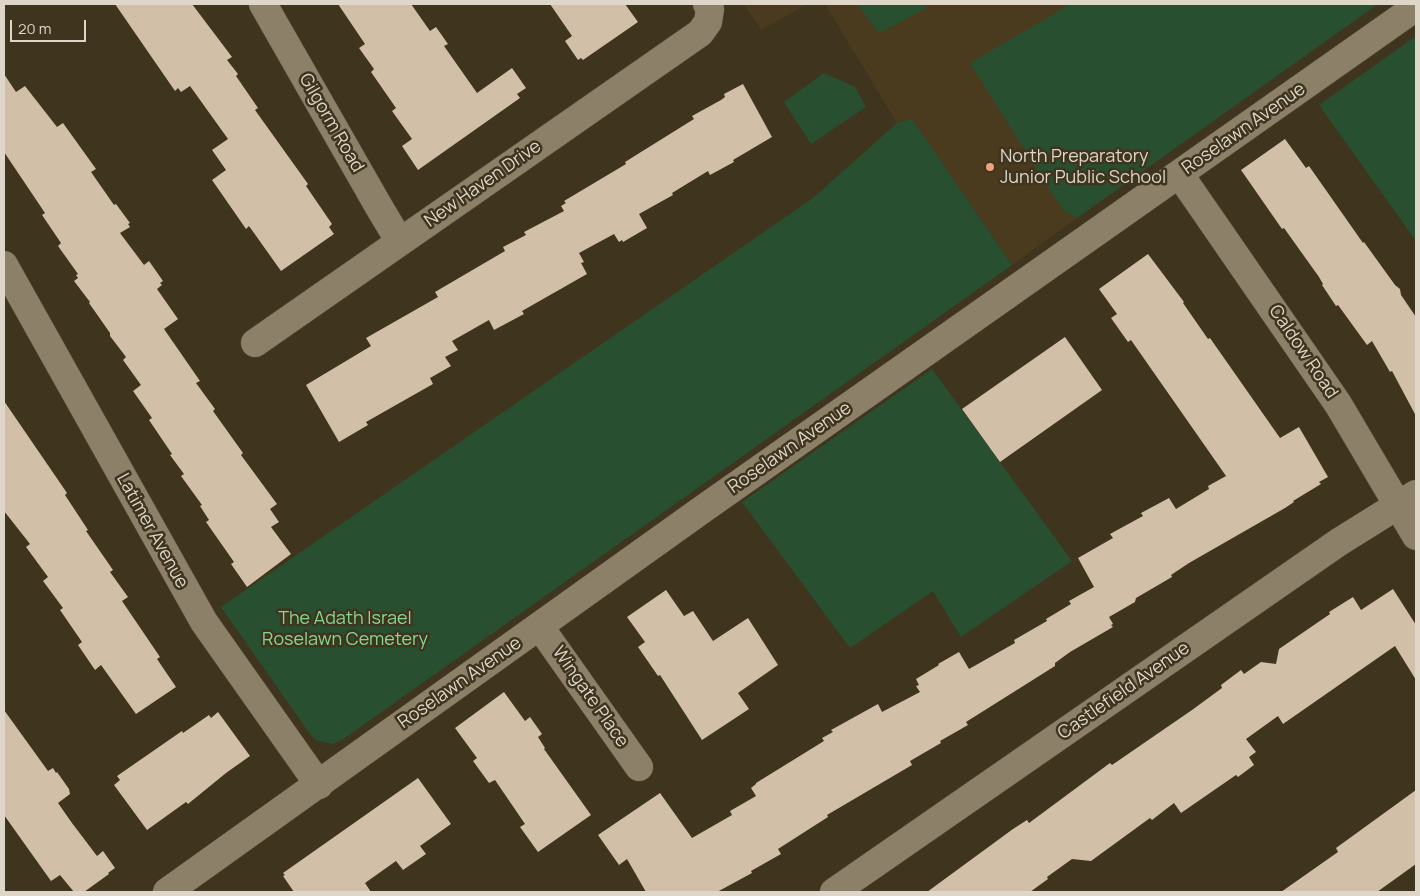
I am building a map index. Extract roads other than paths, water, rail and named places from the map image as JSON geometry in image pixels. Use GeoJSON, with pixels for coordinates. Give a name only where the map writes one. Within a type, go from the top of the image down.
{"type":"FeatureCollection","features":[{"type":"Feature","properties":{"kind":"street","name":"Gilgorm Road"},"geometry":{"type":"LineString","coordinates":[[263,4],[400,242]]}},
{"type":"Feature","properties":{"kind":"street","name":"Roselawn Avenue"},"geometry":{"type":"LineString","coordinates":[[167,892],[703,509],[1416,8]]}},
{"type":"Feature","properties":{"kind":"street","name":"New Haven Drive"},"geometry":{"type":"LineString","coordinates":[[255,342],[661,62],[700,33],[708,13]]}},
{"type":"Feature","properties":{"kind":"street","name":"Caldow Road"},"geometry":{"type":"LineString","coordinates":[[1180,174],[1338,404],[1407,499],[1416,536]]}},
{"type":"Feature","properties":{"kind":"street","name":"Latimer Avenue"},"geometry":{"type":"LineString","coordinates":[[4,265],[204,622],[319,785]]}},
{"type":"Feature","properties":{"kind":"street","name":"Castlefield Avenue"},"geometry":{"type":"LineString","coordinates":[[834,892],[1339,542],[1407,499]]}},
{"type":"Feature","properties":{"kind":"street","name":"Wingate Place"},"geometry":{"type":"LineString","coordinates":[[540,627],[639,767]]}},
{"type":"Feature","properties":{"kind":"place","name":"North Preparatory Junior Public School"},"geometry":{"type":"Point","coordinates":[990,167]}},
{"type":"Feature","properties":{"kind":"park label","name":"The Adath Israel Roselawn Cemetery"},"geometry":{"type":"Point","coordinates":[345,629]}}]}
